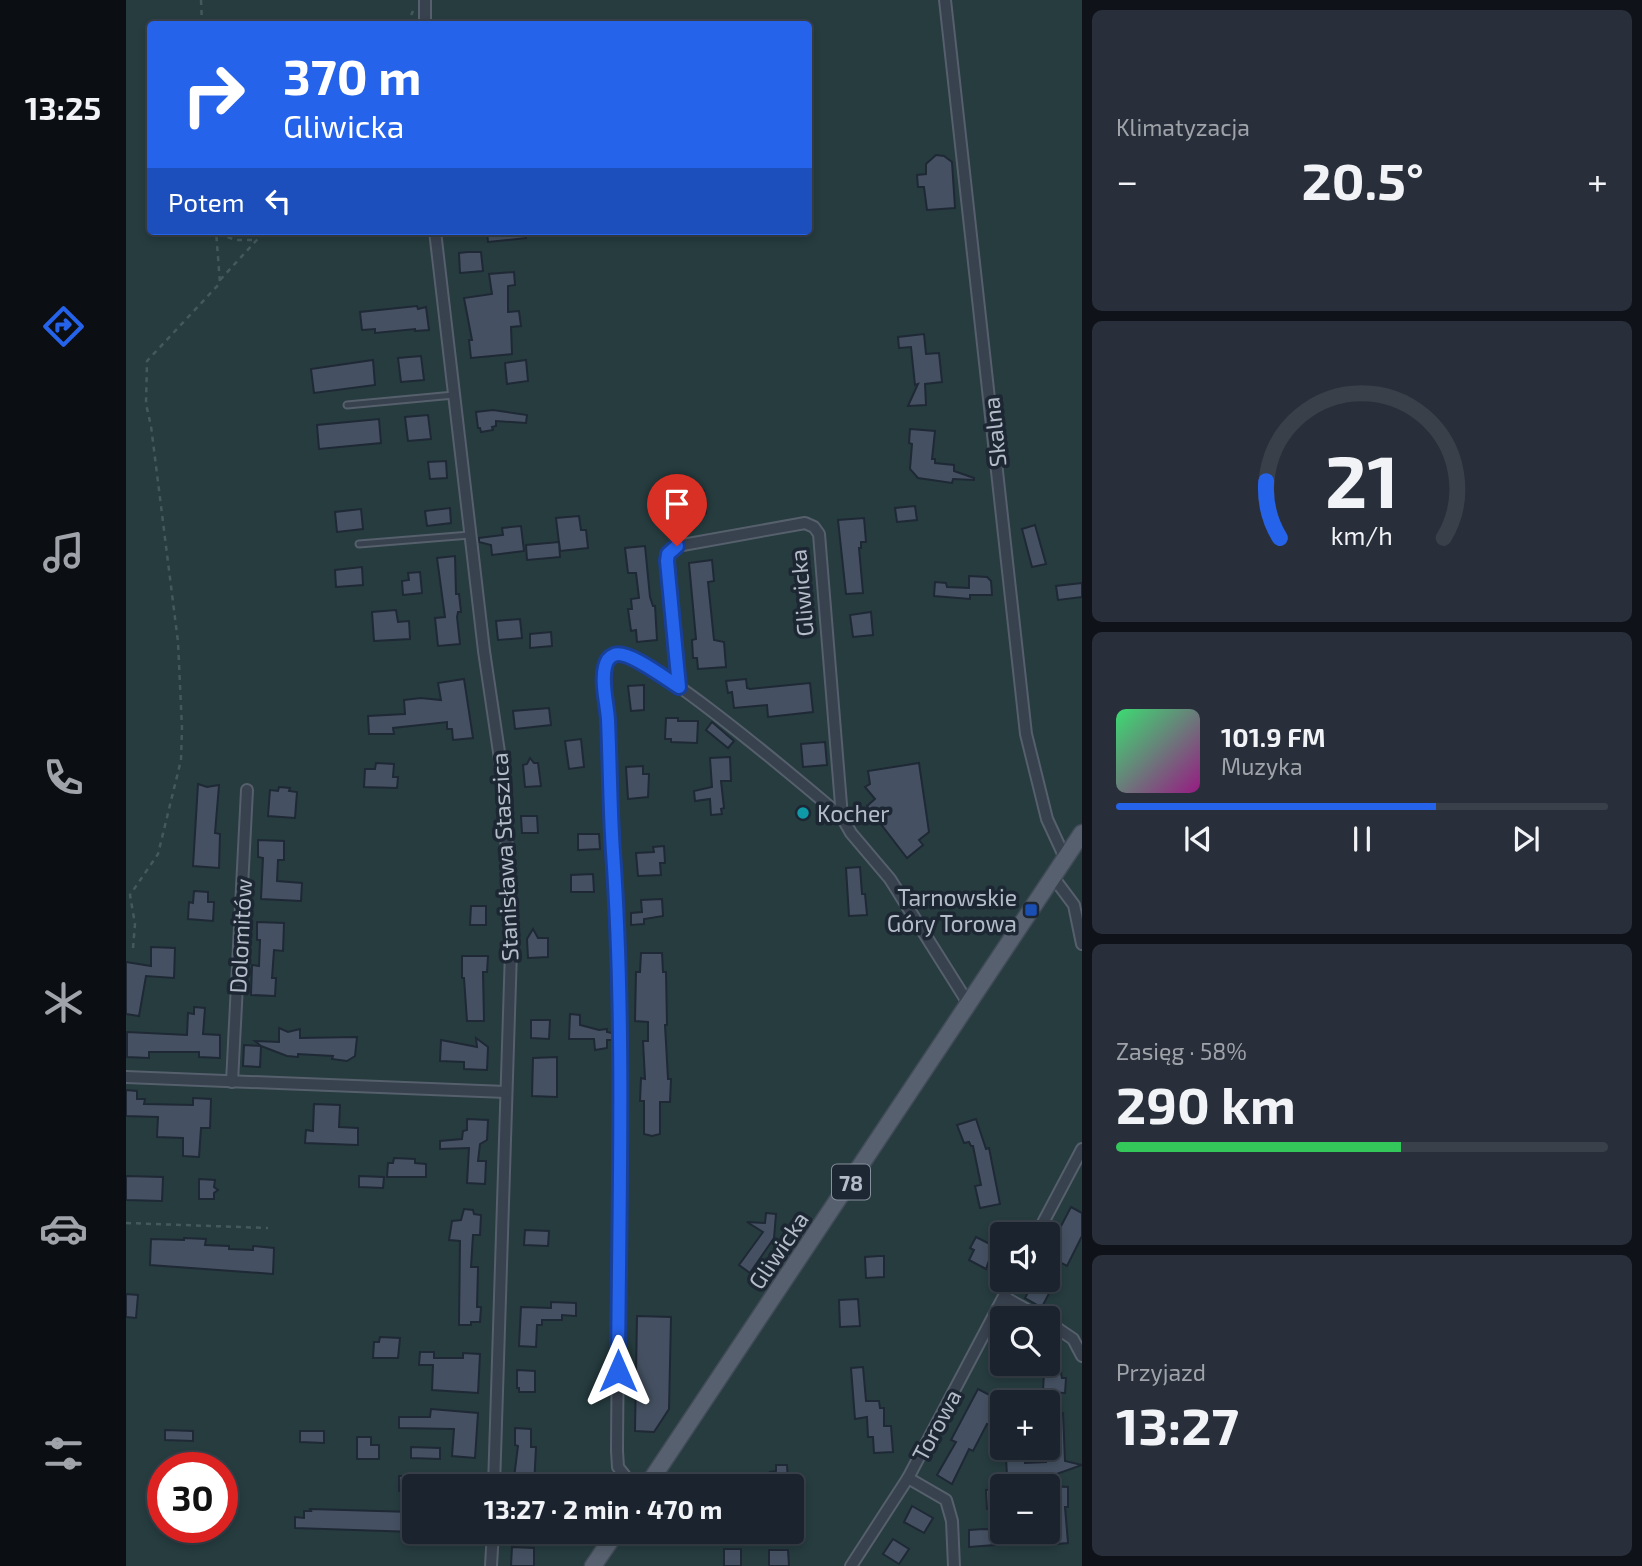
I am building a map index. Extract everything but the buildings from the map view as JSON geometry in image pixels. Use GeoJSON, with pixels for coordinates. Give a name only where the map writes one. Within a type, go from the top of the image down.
{"type":"FeatureCollection","features":[{"type":"Feature","properties":{"kind":"main road","name":"Gliwicka"},"geometry":{"type":"LineString","coordinates":[[655,1474],[1082,832]]}},
{"type":"Feature","properties":{"kind":"main road"},"geometry":{"type":"LineString","coordinates":[[593,1566],[608,1544]]}},
{"type":"Feature","properties":{"kind":"street"},"geometry":{"type":"LineString","coordinates":[[425,0],[425,21]]}},
{"type":"Feature","properties":{"kind":"street","name":"Skalna"},"geometry":{"type":"LineString","coordinates":[[944,0],[1027,734],[1047,819],[1065,858]]}},
{"type":"Feature","properties":{"kind":"street","name":"Stanisława Staszica"},"geometry":{"type":"LineString","coordinates":[[435,235],[484,651],[504,786],[511,950],[494,1474]]}},
{"type":"Feature","properties":{"kind":"street","name":"Gliwicka"},"geometry":{"type":"LineString","coordinates":[[679,687],[668,554],[677,546],[805,523],[814,527],[819,534],[842,817]]}},
{"type":"Feature","properties":{"kind":"street"},"geometry":{"type":"LineString","coordinates":[[624,1474],[618,1467],[617,1451],[620,1081],[608,717],[604,678],[607,660],[620,653],[630,656],[679,687],[739,732],[842,817],[890,879],[968,1003]]}},
{"type":"Feature","properties":{"kind":"street","name":"Dolomitów"},"geometry":{"type":"LineString","coordinates":[[232,1082],[247,790]]}},
{"type":"Feature","properties":{"kind":"street"},"geometry":{"type":"LineString","coordinates":[[1053,877],[1074,905],[1082,944]]}},
{"type":"Feature","properties":{"kind":"street"},"geometry":{"type":"LineString","coordinates":[[126,1077],[506,1092]]}},
{"type":"Feature","properties":{"kind":"street"},"geometry":{"type":"LineString","coordinates":[[1043,1222],[1082,1149]]}},
{"type":"Feature","properties":{"kind":"street","name":"Torowa"},"geometry":{"type":"LineString","coordinates":[[851,1566],[908,1478],[1006,1292]]}},
{"type":"Feature","properties":{"kind":"street"},"geometry":{"type":"LineString","coordinates":[[1004,1297],[1020,1306]]}},
{"type":"Feature","properties":{"kind":"street"},"geometry":{"type":"LineString","coordinates":[[1060,1330],[1073,1339],[1082,1358]]}},
{"type":"Feature","properties":{"kind":"street"},"geometry":{"type":"LineString","coordinates":[[908,1478],[946,1500],[952,1521],[954,1566]]}},
{"type":"Feature","properties":{"kind":"street"},"geometry":{"type":"LineString","coordinates":[[491,1566],[492,1544]]}},
{"type":"Feature","properties":{"kind":"lane"},"geometry":{"type":"LineString","coordinates":[[347,405],[454,395]]}},
{"type":"Feature","properties":{"kind":"lane"},"geometry":{"type":"LineString","coordinates":[[359,544],[470,535]]}},
{"type":"Feature","properties":{"kind":"path"},"geometry":{"type":"LineString","coordinates":[[201,0],[202,21]]}},
{"type":"Feature","properties":{"kind":"path"},"geometry":{"type":"LineString","coordinates":[[216,235],[220,280]]}},
{"type":"Feature","properties":{"kind":"path"},"geometry":{"type":"LineString","coordinates":[[224,235],[236,240],[256,240]]}},
{"type":"Feature","properties":{"kind":"path"},"geometry":{"type":"LineString","coordinates":[[133,948],[135,924],[128,895],[158,854],[181,760],[183,728],[178,642],[146,404],[147,361],[261,235]]}},
{"type":"Feature","properties":{"kind":"path"},"geometry":{"type":"LineString","coordinates":[[126,1223],[268,1228]]}},
{"type":"Feature","properties":{"kind":"green space"},"geometry":{"type":"Polygon","coordinates":[[[126,0],[1082,0],[1082,1566],[126,1566],[126,0]]]}},
{"type":"Feature","properties":{"kind":"place","name":"Kocher"},"geometry":{"type":"Point","coordinates":[803,813]}},
{"type":"Feature","properties":{"kind":"place","name":"Tarnowskie Góry Torowa"},"geometry":{"type":"Point","coordinates":[1031,910]}},
{"type":"Feature","properties":{"kind":"route"},"geometry":{"type":"LineString","coordinates":[[618,1371],[620,1081],[608,717],[604,678],[607,660],[620,653],[630,656],[679,687],[667,561],[668,554],[677,546]]}}]}
